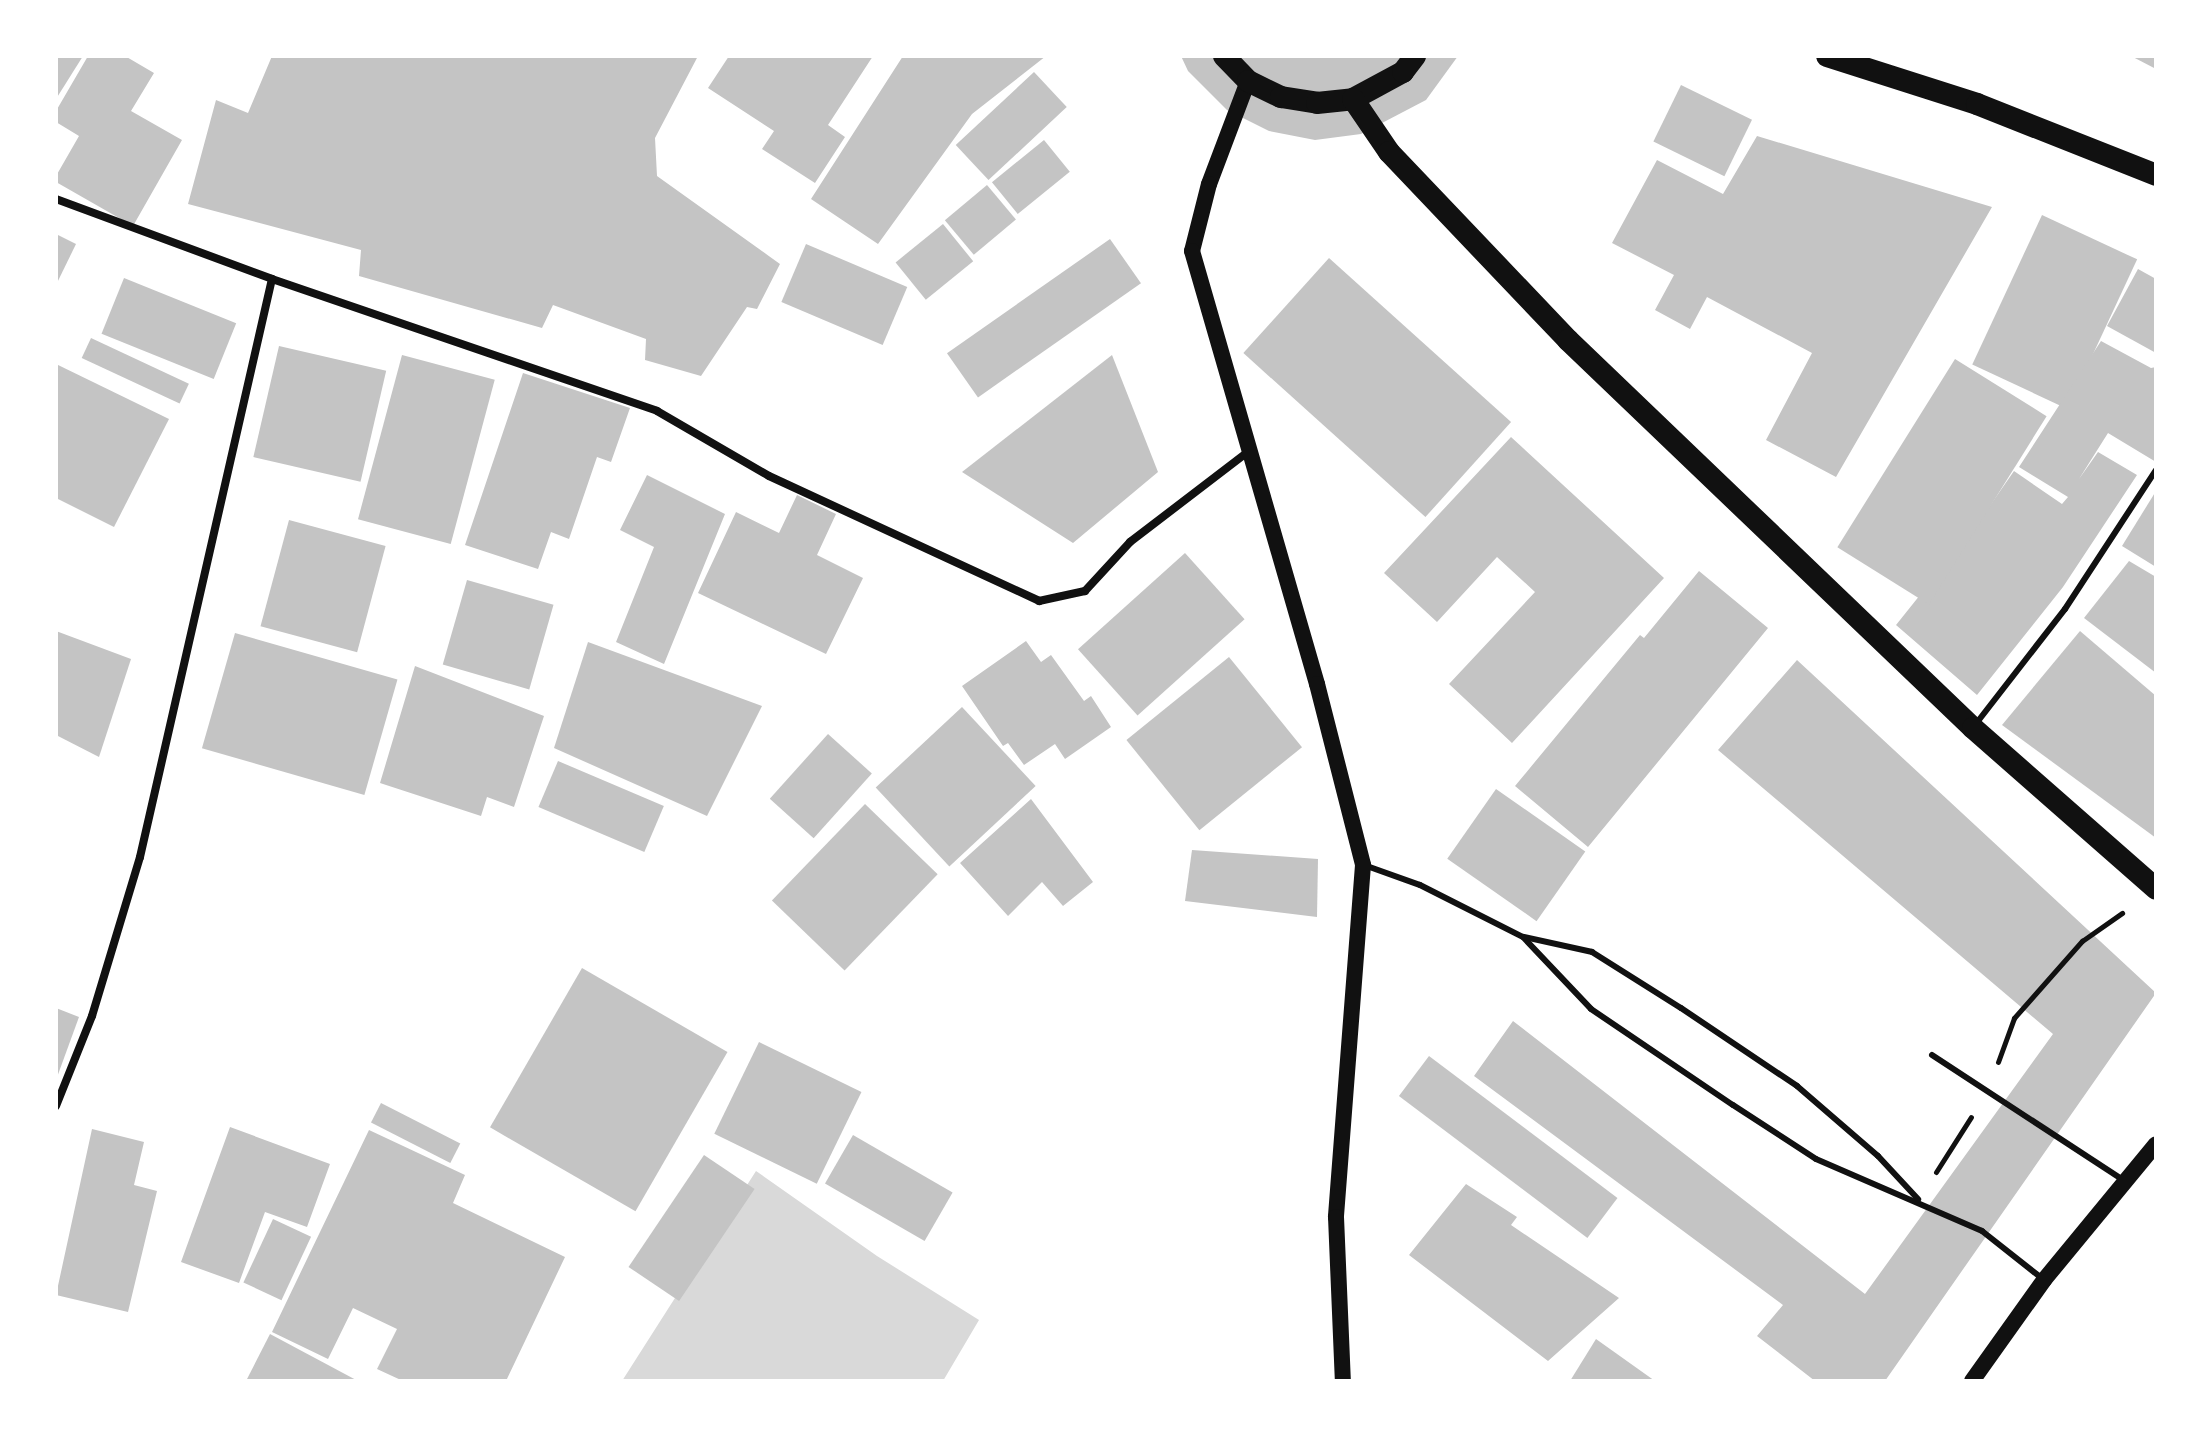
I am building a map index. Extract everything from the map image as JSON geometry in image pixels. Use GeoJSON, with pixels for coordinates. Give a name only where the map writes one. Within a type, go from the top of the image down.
{"type":"FeatureCollection","features":[{"type":"Feature","properties":{"kind":"highway"},"geometry":{"type":"LineString","coordinates":[[1224,56],[1248,81],[1281,97],[1317,103],[1353,99],[1403,72],[1415,56]]}},
{"type":"Feature","properties":{"kind":"highway"},"geometry":{"type":"LineString","coordinates":[[1827,56],[1977,104],[2156,175]]}},
{"type":"Feature","properties":{"kind":"highway"},"geometry":{"type":"LineString","coordinates":[[1353,99],[1389,152],[1568,340],[1973,728],[2156,889]]}},
{"type":"Feature","properties":{"kind":"main road"},"geometry":{"type":"LineString","coordinates":[[1248,81],[1209,184],[1192,251],[1337,754],[1363,865],[1336,1217],[1343,1381]]}},
{"type":"Feature","properties":{"kind":"main road"},"geometry":{"type":"LineString","coordinates":[[1972,1381],[2044,1280],[2156,1144]]}},
{"type":"Feature","properties":{"kind":"street"},"geometry":{"type":"LineString","coordinates":[[56,199],[272,279],[657,411],[769,476],[1039,601],[1085,591],[1130,542],[1249,450]]}},
{"type":"Feature","properties":{"kind":"street"},"geometry":{"type":"LineString","coordinates":[[56,1106],[92,1016],[140,857],[272,279]]}},
{"type":"Feature","properties":{"kind":"lane"},"geometry":{"type":"LineString","coordinates":[[1973,728],[2065,609],[2156,470]]}},
{"type":"Feature","properties":{"kind":"lane"},"geometry":{"type":"LineString","coordinates":[[1363,865],[1420,885],[1523,937],[1592,952],[1797,1086],[1878,1156],[1921,1202]]}},
{"type":"Feature","properties":{"kind":"lane"},"geometry":{"type":"LineString","coordinates":[[1523,937],[1591,1009],[1733,1105],[1816,1159],[1982,1231],[2044,1280]]}},
{"type":"Feature","properties":{"kind":"lane"},"geometry":{"type":"LineString","coordinates":[[1932,1055],[2126,1182]]}},
{"type":"Feature","properties":{"kind":"path"},"geometry":{"type":"LineString","coordinates":[[1921,1202],[1988,1092],[2014,1018],[2082,941],[2122,913]]}},
{"type":"Feature","properties":{"kind":"shaded area"},"geometry":{"type":"Polygon","coordinates":[[[756,1171],[877,1256],[979,1320],[943,1381],[622,1381],[756,1171]]]}},
{"type":"Feature","properties":{"kind":"building"},"geometry":{"type":"Polygon","coordinates":[[[56,56],[83,56],[56,99],[56,56]]]}},
{"type":"Feature","properties":{"kind":"building"},"geometry":{"type":"Polygon","coordinates":[[[88,56],[125,56],[154,73],[131,111],[182,140],[133,226],[56,182],[56,176],[79,136],[56,122],[56,111],[88,56]]]}},
{"type":"Feature","properties":{"kind":"building"},"geometry":{"type":"Polygon","coordinates":[[[272,56],[698,56],[655,138],[657,176],[780,264],[757,309],[747,307],[701,376],[645,360],[646,339],[553,305],[542,328],[359,276],[361,250],[188,204],[216,100],[248,113],[272,56]]]}},
{"type":"Feature","properties":{"kind":"building"},"geometry":{"type":"Polygon","coordinates":[[[729,56],[873,56],[828,125],[845,137],[815,183],[762,149],[774,131],[708,88],[729,56]]]}},
{"type":"Feature","properties":{"kind":"building"},"geometry":{"type":"Polygon","coordinates":[[[903,56],[1046,56],[972,114],[878,244],[811,199],[903,56]]]}},
{"type":"Feature","properties":{"kind":"building"},"geometry":{"type":"Polygon","coordinates":[[[1181,56],[1458,56],[1426,100],[1361,134],[1315,140],[1269,131],[1227,110],[1188,71],[1181,56]]]}},
{"type":"Feature","properties":{"kind":"building"},"geometry":{"type":"Polygon","coordinates":[[[2131,56],[2156,56],[2156,69],[2131,56]]]}},
{"type":"Feature","properties":{"kind":"building"},"geometry":{"type":"Polygon","coordinates":[[[1034,72],[1067,107],[988,180],[956,145],[1034,72]]]}},
{"type":"Feature","properties":{"kind":"building"},"geometry":{"type":"Polygon","coordinates":[[[1681,85],[1752,120],[1724,176],[1653,142],[1681,85]]]}},
{"type":"Feature","properties":{"kind":"building"},"geometry":{"type":"Polygon","coordinates":[[[1757,136],[1992,207],[1836,477],[1766,440],[1812,353],[1707,297],[1690,329],[1655,310],[1674,275],[1612,243],[1657,160],[1723,194],[1757,136]]]}},
{"type":"Feature","properties":{"kind":"building"},"geometry":{"type":"Polygon","coordinates":[[[1044,140],[1070,172],[1018,214],[992,182],[1044,140]]]}},
{"type":"Feature","properties":{"kind":"building"},"geometry":{"type":"Polygon","coordinates":[[[987,185],[1016,219],[974,255],[945,220],[987,185]]]}},
{"type":"Feature","properties":{"kind":"building"},"geometry":{"type":"Polygon","coordinates":[[[2042,215],[2137,259],[2067,409],[1972,365],[2042,215]]]}},
{"type":"Feature","properties":{"kind":"building"},"geometry":{"type":"Polygon","coordinates":[[[943,224],[973,261],[926,300],[896,262],[943,224]]]}},
{"type":"Feature","properties":{"kind":"building"},"geometry":{"type":"Polygon","coordinates":[[[56,234],[76,244],[56,285],[56,234]]]}},
{"type":"Feature","properties":{"kind":"building"},"geometry":{"type":"Polygon","coordinates":[[[1110,239],[1141,283],[978,397],[947,353],[1110,239]]]}},
{"type":"Feature","properties":{"kind":"building"},"geometry":{"type":"Polygon","coordinates":[[[806,244],[907,287],[883,345],[781,302],[806,244]]]}},
{"type":"Feature","properties":{"kind":"building"},"geometry":{"type":"Polygon","coordinates":[[[1329,258],[1511,422],[1425,517],[1243,353],[1329,258]]]}},
{"type":"Feature","properties":{"kind":"building"},"geometry":{"type":"Polygon","coordinates":[[[2138,269],[2156,279],[2156,353],[2107,326],[2138,269]]]}},
{"type":"Feature","properties":{"kind":"building"},"geometry":{"type":"Polygon","coordinates":[[[124,278],[236,323],[214,379],[102,334],[124,278]]]}},
{"type":"Feature","properties":{"kind":"building"},"geometry":{"type":"Polygon","coordinates":[[[91,338],[189,384],[180,404],[82,358],[91,338]]]}},
{"type":"Feature","properties":{"kind":"building"},"geometry":{"type":"Polygon","coordinates":[[[2101,341],[2151,368],[2156,367],[2156,462],[2108,433],[2079,479],[2098,452],[2137,475],[2063,587],[1977,695],[1896,625],[1980,520],[2014,471],[2062,504],[2068,497],[2019,467],[2101,341]]]}},
{"type":"Feature","properties":{"kind":"building"},"geometry":{"type":"Polygon","coordinates":[[[279,346],[386,371],[361,482],[253,457],[279,346]]]}},
{"type":"Feature","properties":{"kind":"building"},"geometry":{"type":"Polygon","coordinates":[[[402,355],[495,380],[451,544],[358,519],[402,355]]]}},
{"type":"Feature","properties":{"kind":"building"},"geometry":{"type":"Polygon","coordinates":[[[1112,355],[1158,472],[1073,543],[962,472],[1112,355]]]}},
{"type":"Feature","properties":{"kind":"building"},"geometry":{"type":"Polygon","coordinates":[[[1955,359],[2047,416],[1929,604],[1837,547],[1955,359]]]}},
{"type":"Feature","properties":{"kind":"building"},"geometry":{"type":"Polygon","coordinates":[[[56,364],[169,419],[114,527],[56,498],[56,364]]]}},
{"type":"Feature","properties":{"kind":"building"},"geometry":{"type":"Polygon","coordinates":[[[523,373],[630,408],[611,462],[597,457],[569,539],[551,532],[538,569],[465,545],[523,373]]]}},
{"type":"Feature","properties":{"kind":"building"},"geometry":{"type":"Polygon","coordinates":[[[1511,437],[1664,578],[1512,743],[1449,684],[1535,592],[1497,557],[1437,622],[1384,573],[1511,437]]]}},
{"type":"Feature","properties":{"kind":"building"},"geometry":{"type":"Polygon","coordinates":[[[647,475],[725,514],[664,664],[616,642],[654,547],[620,530],[647,475]]]}},
{"type":"Feature","properties":{"kind":"building"},"geometry":{"type":"Polygon","coordinates":[[[2156,491],[2156,567],[2122,546],[2156,491]]]}},
{"type":"Feature","properties":{"kind":"building"},"geometry":{"type":"Polygon","coordinates":[[[797,495],[836,514],[817,555],[863,578],[826,654],[698,593],[736,512],[779,533],[797,495]]]}},
{"type":"Feature","properties":{"kind":"building"},"geometry":{"type":"Polygon","coordinates":[[[289,520],[386,546],[357,652],[261,626],[289,520]]]}},
{"type":"Feature","properties":{"kind":"building"},"geometry":{"type":"Polygon","coordinates":[[[1185,553],[1245,619],[1138,715],[1078,649],[1185,553]]]}},
{"type":"Feature","properties":{"kind":"building"},"geometry":{"type":"Polygon","coordinates":[[[2129,561],[2156,577],[2156,673],[2084,618],[2129,561]]]}},
{"type":"Feature","properties":{"kind":"building"},"geometry":{"type":"Polygon","coordinates":[[[1699,571],[1768,628],[1588,847],[1515,786],[1640,635],[1644,638],[1699,571]]]}},
{"type":"Feature","properties":{"kind":"building"},"geometry":{"type":"Polygon","coordinates":[[[467,580],[554,605],[529,689],[443,665],[467,580]]]}},
{"type":"Feature","properties":{"kind":"building"},"geometry":{"type":"Polygon","coordinates":[[[56,631],[131,659],[99,757],[56,735],[56,631]]]}},
{"type":"Feature","properties":{"kind":"building"},"geometry":{"type":"Polygon","coordinates":[[[2080,631],[2156,696],[2156,838],[2002,725],[2080,631]]]}},
{"type":"Feature","properties":{"kind":"building"},"geometry":{"type":"Polygon","coordinates":[[[235,633],[397,680],[364,795],[202,748],[235,633]]]}},
{"type":"Feature","properties":{"kind":"building"},"geometry":{"type":"Polygon","coordinates":[[[1026,641],[1041,662],[1051,655],[1084,701],[1091,696],[1111,727],[1065,759],[1055,744],[1024,765],[1008,743],[1003,746],[962,686],[1026,641]]]}},
{"type":"Feature","properties":{"kind":"building"},"geometry":{"type":"Polygon","coordinates":[[[588,642],[762,706],[707,816],[554,748],[588,642]]]}},
{"type":"Feature","properties":{"kind":"building"},"geometry":{"type":"Polygon","coordinates":[[[1229,657],[1302,747],[1199,830],[1126,740],[1229,657]]]}},
{"type":"Feature","properties":{"kind":"building"},"geometry":{"type":"Polygon","coordinates":[[[1797,660],[2156,993],[1885,1381],[1815,1381],[1757,1336],[1783,1305],[1474,1076],[1513,1021],[1865,1294],[2053,1034],[1718,750],[1797,660]]]}},
{"type":"Feature","properties":{"kind":"building"},"geometry":{"type":"Polygon","coordinates":[[[415,666],[544,716],[514,807],[487,797],[481,816],[380,783],[415,666]]]}},
{"type":"Feature","properties":{"kind":"building"},"geometry":{"type":"Polygon","coordinates":[[[962,707],[1036,786],[949,866],[876,787],[962,707]]]}},
{"type":"Feature","properties":{"kind":"building"},"geometry":{"type":"Polygon","coordinates":[[[828,734],[872,773],[814,838],[770,799],[828,734]]]}},
{"type":"Feature","properties":{"kind":"building"},"geometry":{"type":"Polygon","coordinates":[[[558,761],[664,806],[644,852],[538,807],[558,761]]]}},
{"type":"Feature","properties":{"kind":"building"},"geometry":{"type":"Polygon","coordinates":[[[1496,789],[1585,852],[1537,921],[1447,859],[1496,789]]]}},
{"type":"Feature","properties":{"kind":"building"},"geometry":{"type":"Polygon","coordinates":[[[1031,799],[1093,882],[1063,906],[1042,882],[1008,916],[960,863],[1031,799]]]}},
{"type":"Feature","properties":{"kind":"building"},"geometry":{"type":"Polygon","coordinates":[[[865,804],[938,874],[845,971],[772,900],[865,804]]]}},
{"type":"Feature","properties":{"kind":"building"},"geometry":{"type":"Polygon","coordinates":[[[1192,850],[1318,859],[1317,917],[1185,901],[1192,850]]]}},
{"type":"Feature","properties":{"kind":"building"},"geometry":{"type":"Polygon","coordinates":[[[582,968],[727,1052],[635,1211],[490,1127],[582,968]]]}},
{"type":"Feature","properties":{"kind":"building"},"geometry":{"type":"Polygon","coordinates":[[[56,1008],[79,1017],[56,1080],[56,1008]]]}},
{"type":"Feature","properties":{"kind":"building"},"geometry":{"type":"Polygon","coordinates":[[[759,1042],[861,1092],[817,1184],[714,1134],[759,1042]]]}},
{"type":"Feature","properties":{"kind":"building"},"geometry":{"type":"Polygon","coordinates":[[[1429,1056],[1617,1198],[1587,1238],[1399,1096],[1429,1056]]]}},
{"type":"Feature","properties":{"kind":"building"},"geometry":{"type":"Polygon","coordinates":[[[381,1103],[460,1143],[450,1163],[371,1123],[381,1103]]]}},
{"type":"Feature","properties":{"kind":"building"},"geometry":{"type":"Polygon","coordinates":[[[230,1127],[330,1164],[307,1227],[265,1212],[239,1283],[181,1262],[230,1127]]]}},
{"type":"Feature","properties":{"kind":"building"},"geometry":{"type":"Polygon","coordinates":[[[92,1129],[144,1142],[134,1185],[157,1191],[128,1312],[56,1295],[92,1129]]]}},
{"type":"Feature","properties":{"kind":"building"},"geometry":{"type":"Polygon","coordinates":[[[369,1130],[465,1175],[453,1203],[565,1257],[506,1381],[403,1381],[377,1369],[397,1329],[353,1308],[328,1359],[272,1332],[369,1130]]]}},
{"type":"Feature","properties":{"kind":"building"},"geometry":{"type":"Polygon","coordinates":[[[853,1135],[953,1192],[925,1241],[825,1183],[853,1135]]]}},
{"type":"Feature","properties":{"kind":"building"},"geometry":{"type":"Polygon","coordinates":[[[704,1155],[755,1189],[679,1301],[629,1267],[704,1155]]]}},
{"type":"Feature","properties":{"kind":"building"},"geometry":{"type":"Polygon","coordinates":[[[1466,1184],[1517,1217],[1511,1225],[1619,1298],[1548,1361],[1409,1255],[1466,1184]]]}},
{"type":"Feature","properties":{"kind":"building"},"geometry":{"type":"Polygon","coordinates":[[[273,1219],[311,1237],[281,1300],[243,1282],[273,1219]]]}},
{"type":"Feature","properties":{"kind":"building"},"geometry":{"type":"Polygon","coordinates":[[[270,1334],[358,1381],[246,1381],[270,1334]]]}},
{"type":"Feature","properties":{"kind":"building"},"geometry":{"type":"Polygon","coordinates":[[[1596,1339],[1655,1381],[1570,1381],[1596,1339]]]}}]}
